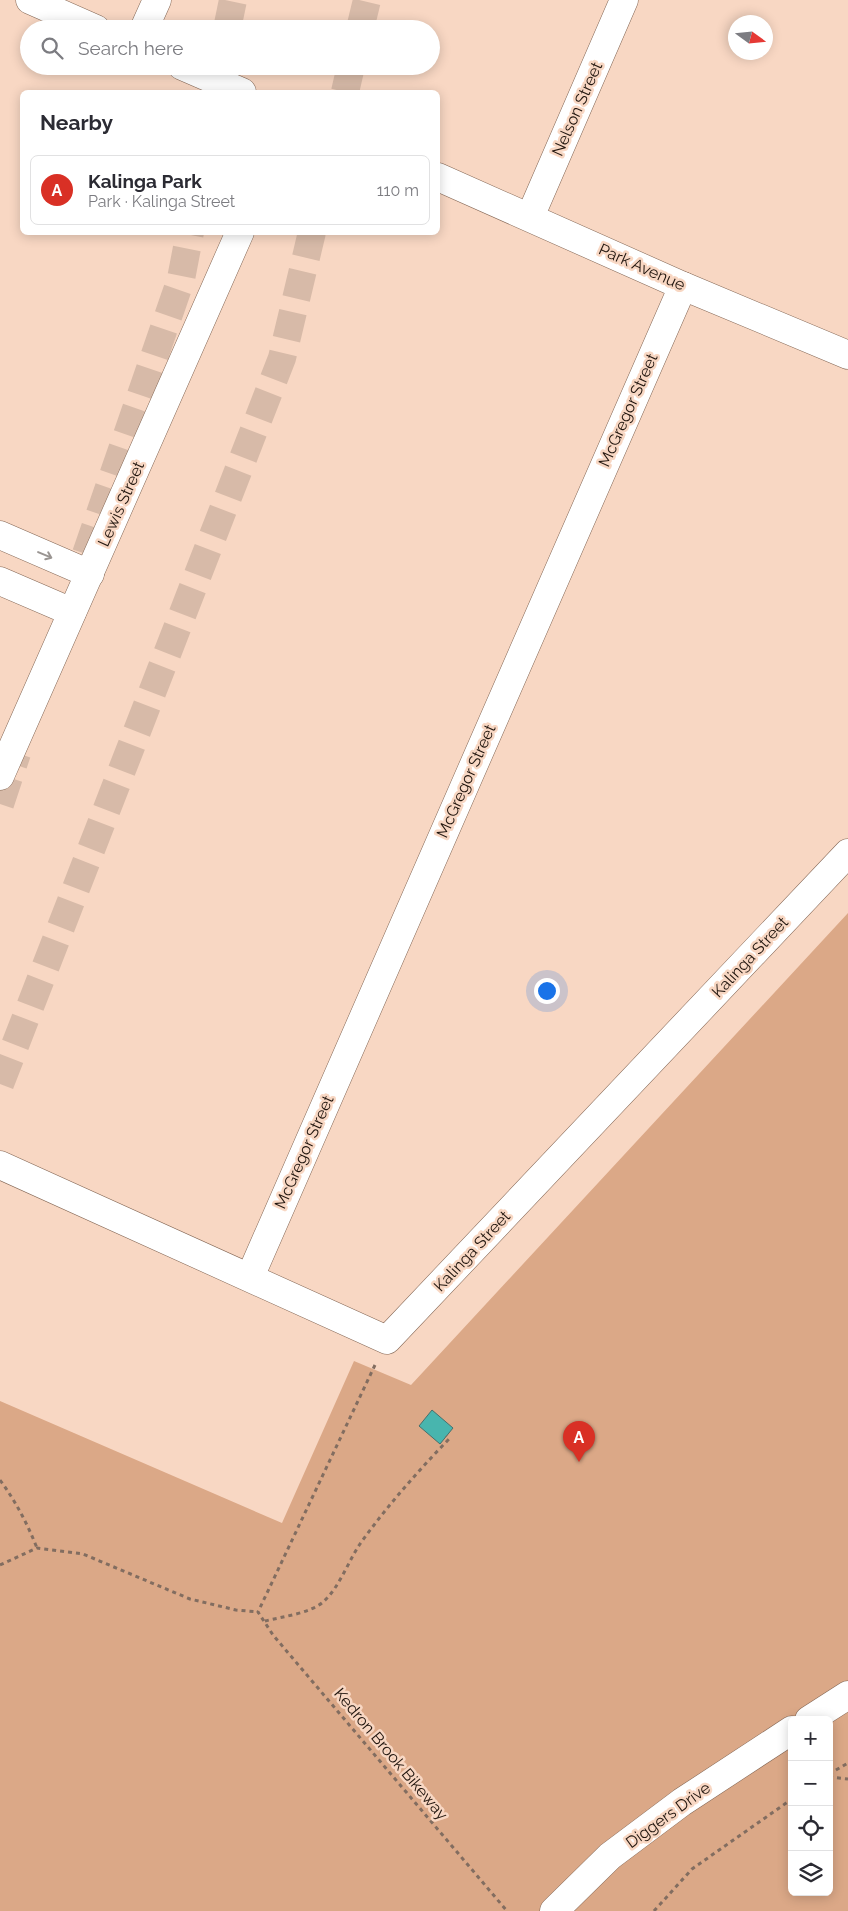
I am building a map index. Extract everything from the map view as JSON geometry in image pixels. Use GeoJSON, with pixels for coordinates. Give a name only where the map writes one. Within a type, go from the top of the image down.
{"type":"FeatureCollection","features":[{"type":"Feature","properties":{"kind":"street"},"geometry":{"type":"LineString","coordinates":[[30,0],[76,20]]}},
{"type":"Feature","properties":{"kind":"street"},"geometry":{"type":"LineString","coordinates":[[148,20],[157,0]]}},
{"type":"Feature","properties":{"kind":"street","name":"Nelson Street"},"geometry":{"type":"LineString","coordinates":[[530,217],[624,0]]}},
{"type":"Feature","properties":{"kind":"street"},"geometry":{"type":"LineString","coordinates":[[203,75],[237,90]]}},
{"type":"Feature","properties":{"kind":"street","name":"Park Avenue"},"geometry":{"type":"LineString","coordinates":[[440,179],[683,286],[848,355]]}},
{"type":"Feature","properties":{"kind":"street","name":"Lewis Street"},"geometry":{"type":"LineString","coordinates":[[0,776],[239,235]]}},
{"type":"Feature","properties":{"kind":"street","name":"McGregor Street"},"geometry":{"type":"LineString","coordinates":[[250,1277],[683,286]]}},
{"type":"Feature","properties":{"kind":"street"},"geometry":{"type":"LineString","coordinates":[[0,535],[90,574]]}},
{"type":"Feature","properties":{"kind":"street"},"geometry":{"type":"LineString","coordinates":[[0,581],[72,612]]}},
{"type":"Feature","properties":{"kind":"street","name":"Kalinga Street"},"geometry":{"type":"LineString","coordinates":[[388,1340],[848,853]]}},
{"type":"Feature","properties":{"kind":"street"},"geometry":{"type":"LineString","coordinates":[[0,1165],[388,1340]]}},
{"type":"Feature","properties":{"kind":"street"},"geometry":{"type":"LineString","coordinates":[[815,1716],[848,1695]]}},
{"type":"Feature","properties":{"kind":"street","name":"Diggers Drive"},"geometry":{"type":"LineString","coordinates":[[554,1911],[610,1856],[682,1802],[788,1733]]}},
{"type":"Feature","properties":{"kind":"path"},"geometry":{"type":"LineString","coordinates":[[0,1565],[37,1548],[83,1554],[190,1599],[236,1610],[258,1612],[388,1340]]}},
{"type":"Feature","properties":{"kind":"path"},"geometry":{"type":"LineString","coordinates":[[265,1621],[304,1611],[323,1602],[338,1583],[366,1536],[418,1471],[449,1439],[446,1436]]}},
{"type":"Feature","properties":{"kind":"path"},"geometry":{"type":"LineString","coordinates":[[0,1480],[15,1500],[26,1520],[37,1548]]}},
{"type":"Feature","properties":{"kind":"path","name":"Kedron Brook Bikeway"},"geometry":{"type":"LineString","coordinates":[[258,1612],[273,1635],[506,1911]]}},
{"type":"Feature","properties":{"kind":"path"},"geometry":{"type":"LineString","coordinates":[[833,1773],[848,1763]]}},
{"type":"Feature","properties":{"kind":"path"},"geometry":{"type":"LineString","coordinates":[[833,1777],[848,1779]]}},
{"type":"Feature","properties":{"kind":"path"},"geometry":{"type":"LineString","coordinates":[[654,1911],[692,1869],[788,1803]]}},
{"type":"Feature","properties":{"kind":"shaded area"},"geometry":{"type":"Polygon","coordinates":[[[848,913],[848,1911],[0,1911],[0,1401],[282,1523],[354,1361],[411,1385],[848,913]]]}},
{"type":"Feature","properties":{"kind":"building"},"geometry":{"type":"Polygon","coordinates":[[[432,1410],[453,1428],[440,1444],[419,1426],[432,1410]]]}},
{"type":"Feature","properties":{"kind":"tunnel"},"geometry":{"type":"LineString","coordinates":[[229,20],[233,0]]}},
{"type":"Feature","properties":{"kind":"tunnel"},"geometry":{"type":"LineString","coordinates":[[362,20],[367,0]]}},
{"type":"Feature","properties":{"kind":"tunnel"},"geometry":{"type":"LineString","coordinates":[[345,90],[349,75]]}},
{"type":"Feature","properties":{"kind":"tunnel"},"geometry":{"type":"LineString","coordinates":[[86,554],[181,279],[189,235]]}},
{"type":"Feature","properties":{"kind":"tunnel"},"geometry":{"type":"LineString","coordinates":[[0,1084],[282,358],[311,235]]}},
{"type":"Feature","properties":{"kind":"tunnel"},"geometry":{"type":"LineString","coordinates":[[0,804],[17,753]]}},
{"type":"Feature","properties":{"kind":"place","name":"Kalinga Park"},"geometry":{"type":"Point","coordinates":[579,1462]}}]}
